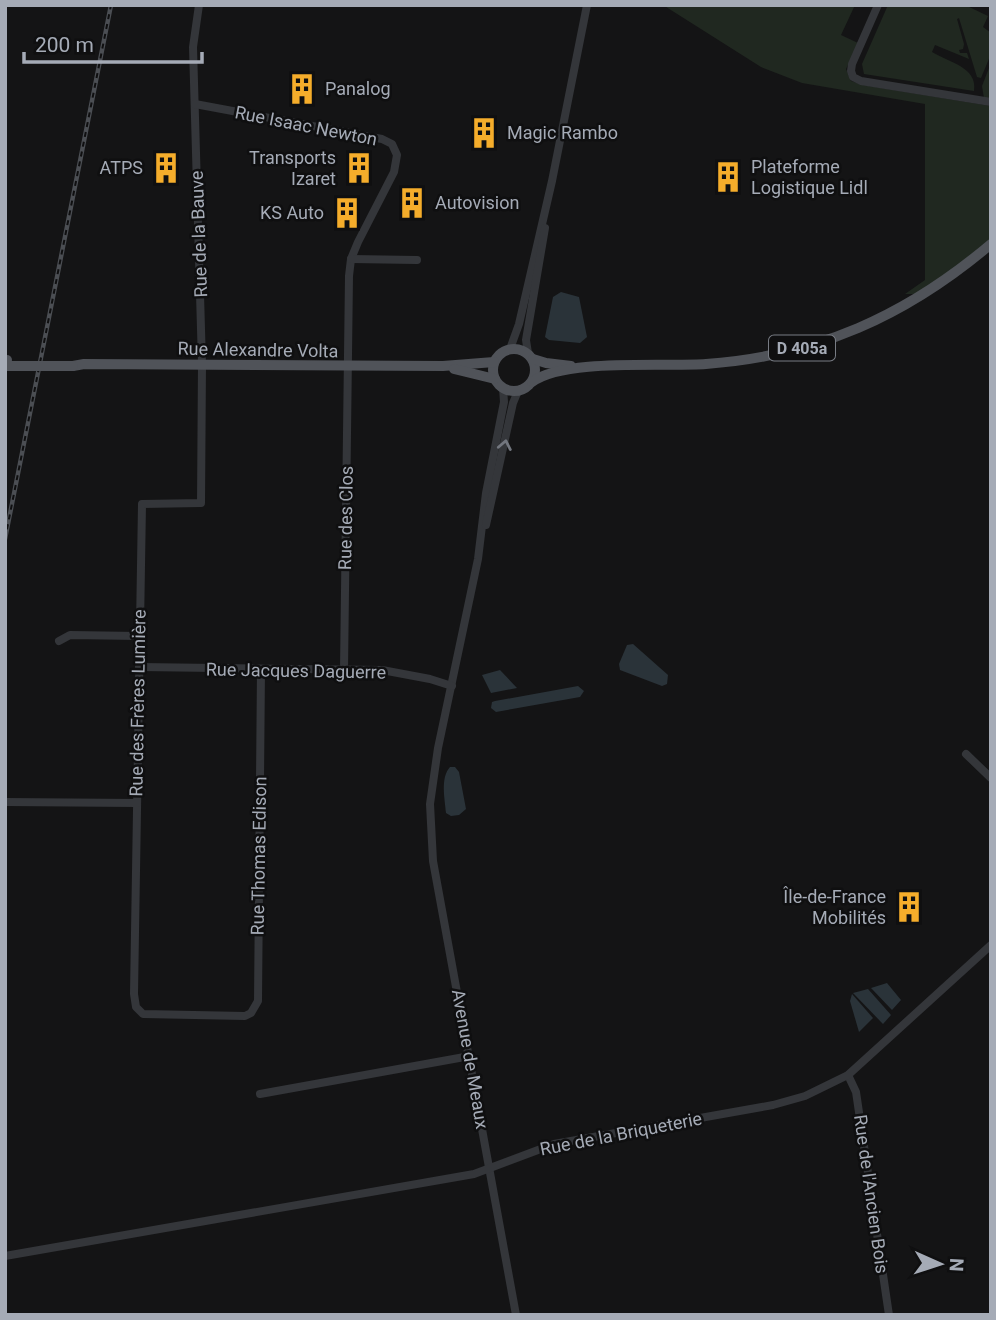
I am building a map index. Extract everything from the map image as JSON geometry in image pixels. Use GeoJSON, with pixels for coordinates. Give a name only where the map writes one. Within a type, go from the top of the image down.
{"type":"FeatureCollection","features":[{"type":"Feature","properties":{"kind":"main road","name":"D 405a"},"geometry":{"type":"LineString","coordinates":[[532,382],[548,373],[585,368],[732,362],[814,345],[865,327],[908,305],[958,272],[991,244]]}},
{"type":"Feature","properties":{"kind":"main road"},"geometry":{"type":"LineString","coordinates":[[516,348],[531,356],[536,371],[532,382],[519,391],[503,388],[495,379],[494,362],[500,354],[516,348]]}},
{"type":"Feature","properties":{"kind":"main road","name":"D 405a"},"geometry":{"type":"LineString","coordinates":[[531,356],[546,363],[585,368]]}},
{"type":"Feature","properties":{"kind":"main road","name":"Rue Alexandre Volta"},"geometry":{"type":"LineString","coordinates":[[6,363],[348,367],[443,366],[494,362]]}},
{"type":"Feature","properties":{"kind":"main road","name":"Rue Alexandre Volta"},"geometry":{"type":"LineString","coordinates":[[443,366],[495,379]]}},
{"type":"Feature","properties":{"kind":"street","name":"Rue de la Bauve"},"geometry":{"type":"LineString","coordinates":[[199,5],[193,47],[202,364]]}},
{"type":"Feature","properties":{"kind":"street"},"geometry":{"type":"LineString","coordinates":[[510,349],[519,324],[552,181],[587,5]]}},
{"type":"Feature","properties":{"kind":"street"},"geometry":{"type":"LineString","coordinates":[[878,5],[851,67],[855,79],[991,102]]}},
{"type":"Feature","properties":{"kind":"street","name":"Rue Isaac Newton"},"geometry":{"type":"LineString","coordinates":[[195,104],[382,139],[392,144],[397,155],[394,172],[351,259],[348,367]]}},
{"type":"Feature","properties":{"kind":"street"},"geometry":{"type":"LineString","coordinates":[[531,356],[526,340],[552,181]]}},
{"type":"Feature","properties":{"kind":"street"},"geometry":{"type":"LineString","coordinates":[[351,259],[417,260]]}},
{"type":"Feature","properties":{"kind":"street","name":"Rue des Frères Lumière"},"geometry":{"type":"LineString","coordinates":[[202,364],[201,503],[142,505],[136,1007],[143,1014],[225,1016]]}},
{"type":"Feature","properties":{"kind":"street","name":"Rue des Clos"},"geometry":{"type":"LineString","coordinates":[[344,670],[348,367]]}},
{"type":"Feature","properties":{"kind":"street"},"geometry":{"type":"LineString","coordinates":[[478,559],[486,494],[504,402],[503,388]]}},
{"type":"Feature","properties":{"kind":"street"},"geometry":{"type":"LineString","coordinates":[[478,559],[513,403],[519,391]]}},
{"type":"Feature","properties":{"kind":"street","name":"Avenue de Meaux"},"geometry":{"type":"LineString","coordinates":[[478,559],[438,748],[430,804],[433,861],[516,1315]]}},
{"type":"Feature","properties":{"kind":"street"},"geometry":{"type":"LineString","coordinates":[[59,641],[70,635],[139,636]]}},
{"type":"Feature","properties":{"kind":"street","name":"Rue Jacques Daguerre"},"geometry":{"type":"LineString","coordinates":[[139,667],[382,670],[452,686]]}},
{"type":"Feature","properties":{"kind":"street","name":"Rue Thomas Edison"},"geometry":{"type":"LineString","coordinates":[[225,1016],[251,1013],[258,1002],[261,669]]}},
{"type":"Feature","properties":{"kind":"street"},"geometry":{"type":"LineString","coordinates":[[966,754],[991,778]]}},
{"type":"Feature","properties":{"kind":"street"},"geometry":{"type":"LineString","coordinates":[[5,802],[137,803]]}},
{"type":"Feature","properties":{"kind":"street","name":"Rue de la Briqueterie"},"geometry":{"type":"LineString","coordinates":[[5,1256],[385,1191],[491,1170],[541,1147],[805,1097],[848,1075],[991,945]]}},
{"type":"Feature","properties":{"kind":"street"},"geometry":{"type":"LineString","coordinates":[[260,1094],[470,1056]]}},
{"type":"Feature","properties":{"kind":"street","name":"Rue de l'Ancien Bois"},"geometry":{"type":"LineString","coordinates":[[848,1075],[856,1092],[888,1315]]}},
{"type":"Feature","properties":{"kind":"shaded area"},"geometry":{"type":"Polygon","coordinates":[[[663,5],[855,5],[841,35],[858,43],[846,69],[851,81],[991,106],[991,238],[953,270],[916,294],[905,294],[925,280],[925,104],[802,83],[761,67],[663,5]]]}},
{"type":"Feature","properties":{"kind":"shaded area"},"geometry":{"type":"Polygon","coordinates":[[[888,5],[965,5],[988,16],[983,27],[991,33],[991,54],[981,78],[977,77],[959,18],[957,19],[964,44],[963,49],[959,50],[960,53],[967,53],[969,59],[935,45],[932,52],[967,71],[974,83],[974,91],[864,74],[862,64],[888,5]]]}},
{"type":"Feature","properties":{"kind":"shaded area"},"geometry":{"type":"Polygon","coordinates":[[[991,63],[991,99],[984,98],[982,86],[991,63]]]}},
{"type":"Feature","properties":{"kind":"shaded area"},"geometry":{"type":"Polygon","coordinates":[[[561,292],[579,297],[587,337],[580,343],[549,340],[545,337],[553,297],[561,292]]]}},
{"type":"Feature","properties":{"kind":"shaded area"},"geometry":{"type":"Polygon","coordinates":[[[633,644],[668,675],[667,684],[662,686],[620,670],[619,664],[627,645],[633,644]]]}},
{"type":"Feature","properties":{"kind":"shaded area"},"geometry":{"type":"Polygon","coordinates":[[[500,670],[517,688],[491,693],[482,675],[500,670]]]}},
{"type":"Feature","properties":{"kind":"shaded area"},"geometry":{"type":"Polygon","coordinates":[[[578,686],[584,691],[580,697],[496,712],[491,708],[492,702],[495,701],[578,686]]]}},
{"type":"Feature","properties":{"kind":"shaded area"},"geometry":{"type":"Polygon","coordinates":[[[450,767],[455,767],[459,772],[466,809],[459,815],[451,816],[446,813],[444,789],[445,777],[450,767]]]}},
{"type":"Feature","properties":{"kind":"shaded area"},"geometry":{"type":"Polygon","coordinates":[[[887,983],[901,1000],[892,1010],[871,988],[887,983]]]}},
{"type":"Feature","properties":{"kind":"shaded area"},"geometry":{"type":"Polygon","coordinates":[[[868,989],[891,1015],[883,1024],[853,993],[868,989]]]}},
{"type":"Feature","properties":{"kind":"shaded area"},"geometry":{"type":"Polygon","coordinates":[[[852,994],[873,1018],[859,1032],[850,1001],[852,994]]]}},
{"type":"Feature","properties":{"kind":"railway"},"geometry":{"type":"LineString","coordinates":[[5,539],[111,5]]}},
{"type":"Feature","properties":{"kind":"place","name":"Panalog"},"geometry":{"type":"Point","coordinates":[302,89]}},
{"type":"Feature","properties":{"kind":"place","name":"Magic Rambo"},"geometry":{"type":"Point","coordinates":[484,133]}},
{"type":"Feature","properties":{"kind":"place","name":"ATPS"},"geometry":{"type":"Point","coordinates":[166,168]}},
{"type":"Feature","properties":{"kind":"place","name":"Transports Izaret"},"geometry":{"type":"Point","coordinates":[359,168]}},
{"type":"Feature","properties":{"kind":"place","name":"Plateforme Logistique Lidl"},"geometry":{"type":"Point","coordinates":[728,177]}},
{"type":"Feature","properties":{"kind":"place","name":"Autovision"},"geometry":{"type":"Point","coordinates":[412,203]}},
{"type":"Feature","properties":{"kind":"place","name":"KS Auto"},"geometry":{"type":"Point","coordinates":[347,213]}},
{"type":"Feature","properties":{"kind":"place","name":"Île-de-France Mobilités"},"geometry":{"type":"Point","coordinates":[909,907]}}]}
